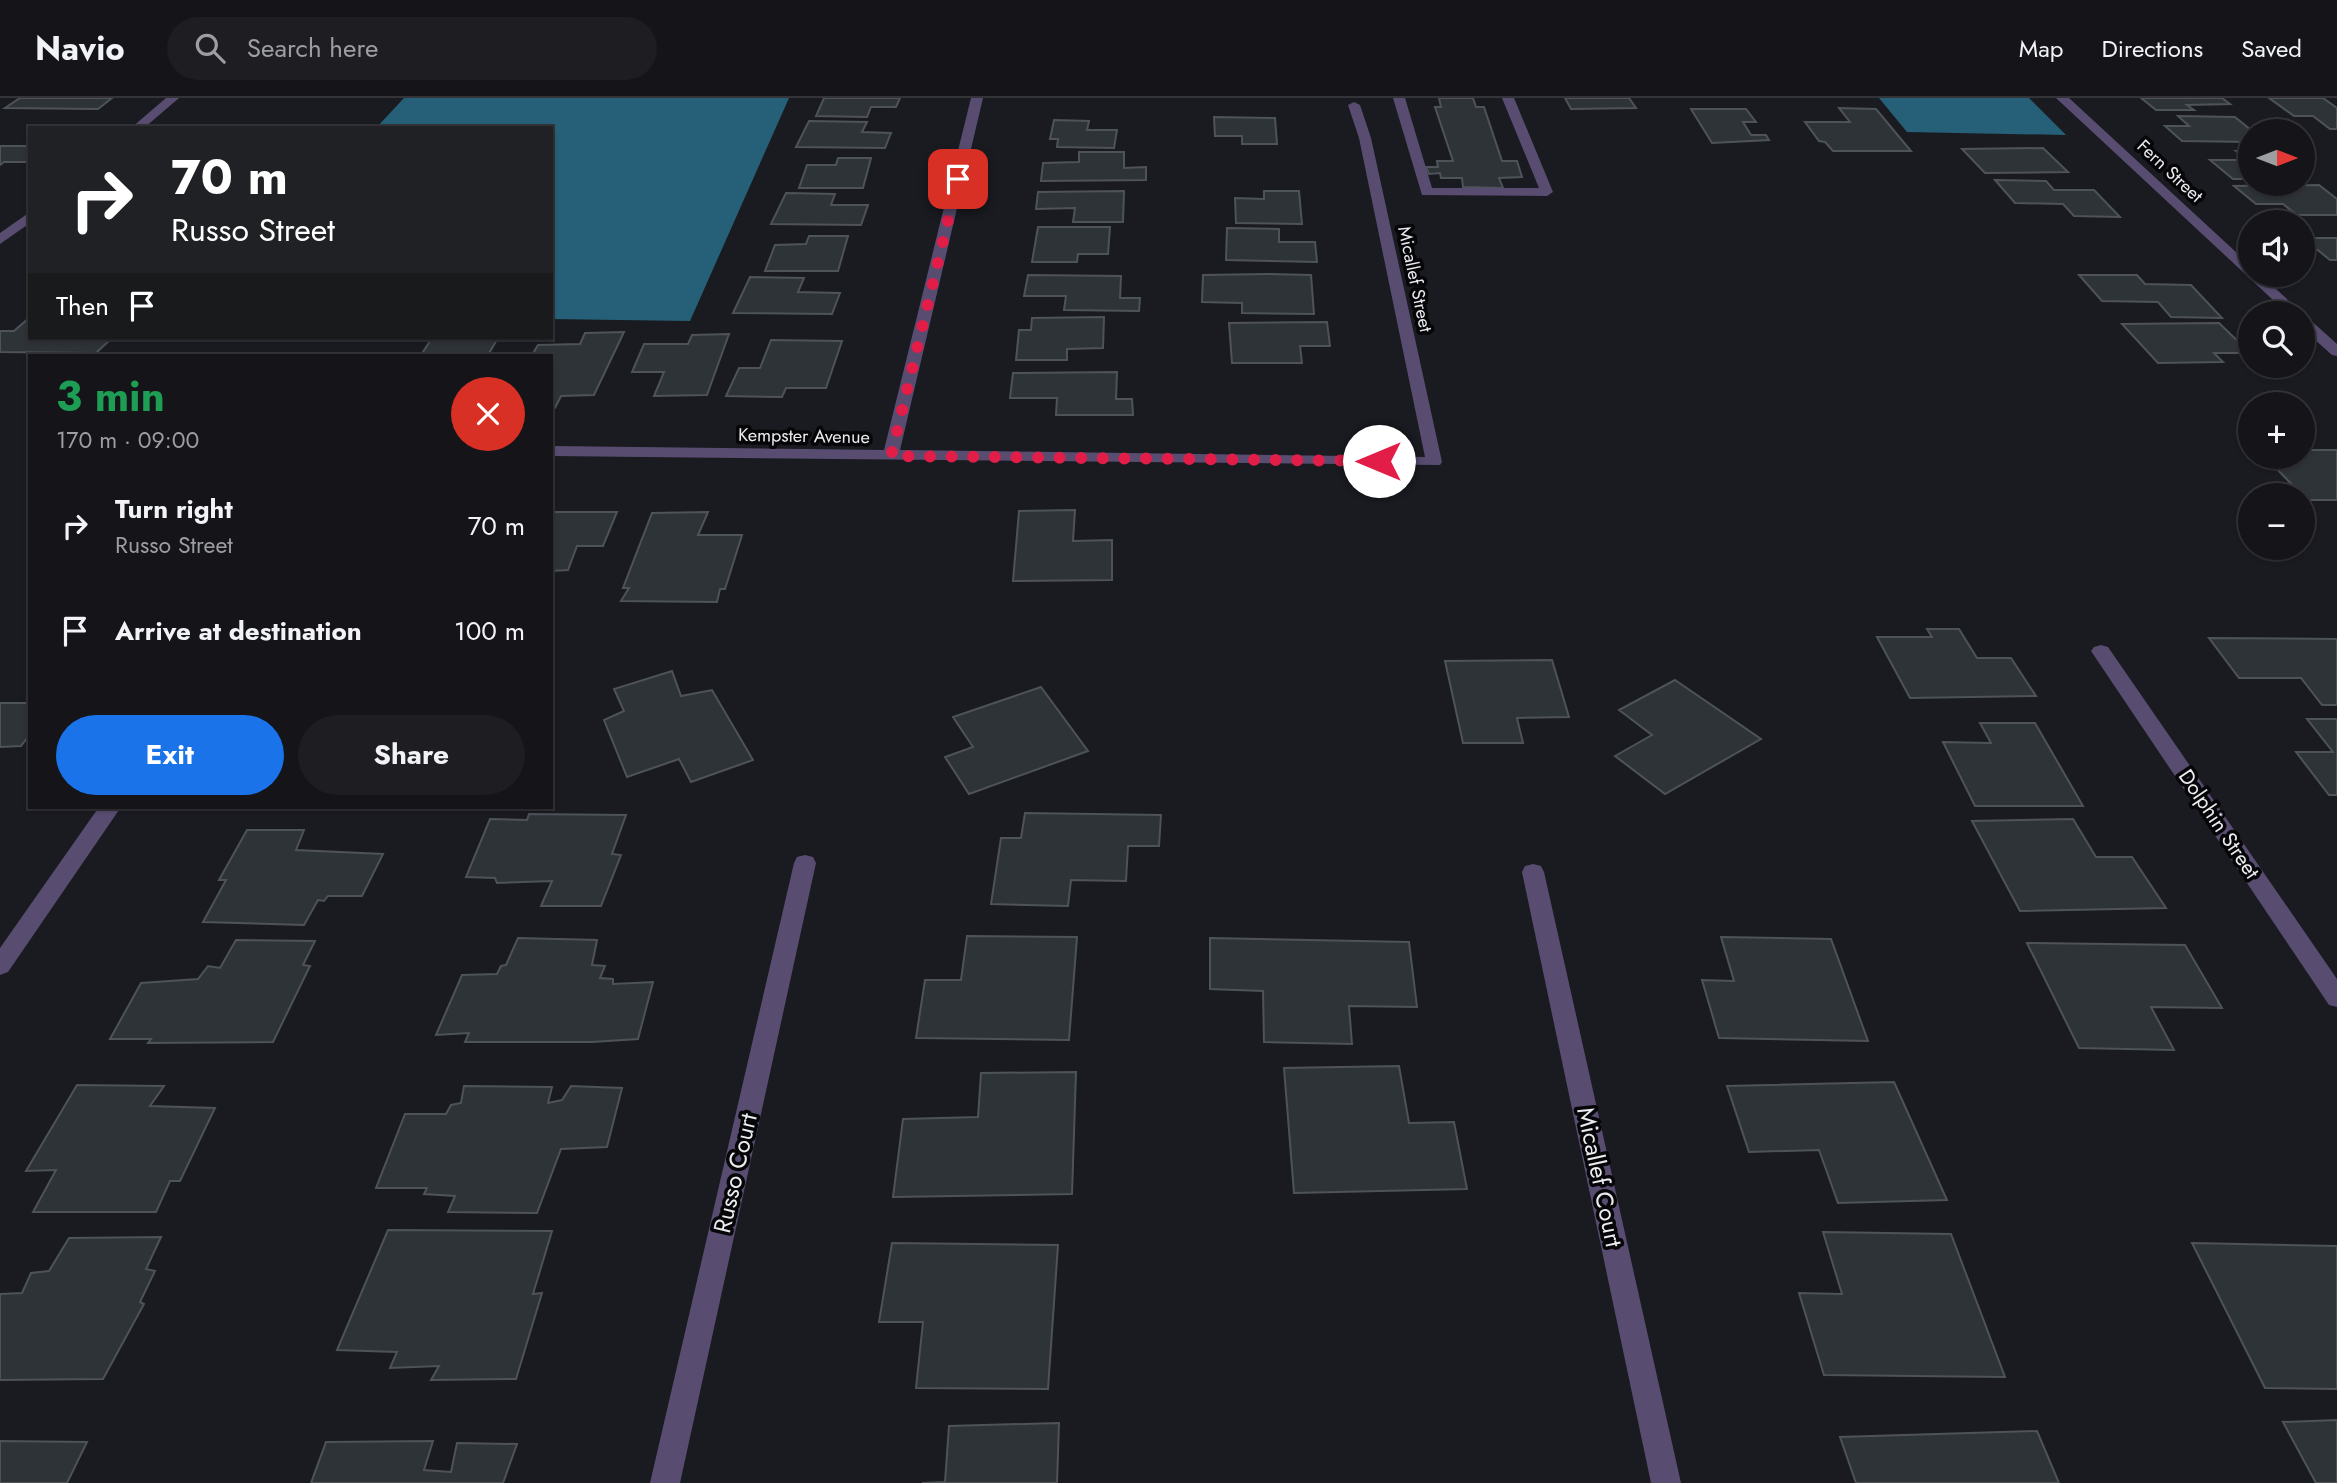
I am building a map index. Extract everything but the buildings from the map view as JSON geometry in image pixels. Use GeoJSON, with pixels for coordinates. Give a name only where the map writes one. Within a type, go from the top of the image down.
{"type":"FeatureCollection","features":[{"type":"Feature","properties":{"kind":"street"},"geometry":{"type":"LineString","coordinates":[[139,126],[173,98]]}},
{"type":"Feature","properties":{"kind":"street"},"geometry":{"type":"LineString","coordinates":[[891,456],[977,98]]}},
{"type":"Feature","properties":{"kind":"street"},"geometry":{"type":"LineString","coordinates":[[1399,98],[1427,192],[1547,192],[1508,98]]}},
{"type":"Feature","properties":{"kind":"street","name":"Fern Street"},"geometry":{"type":"LineString","coordinates":[[2062,98],[2238,260]]}},
{"type":"Feature","properties":{"kind":"street","name":"Micallef Street"},"geometry":{"type":"LineString","coordinates":[[1354,105],[1365,138],[1434,462]]}},
{"type":"Feature","properties":{"kind":"street"},"geometry":{"type":"LineString","coordinates":[[0,240],[28,218]]}},
{"type":"Feature","properties":{"kind":"street","name":"Fern Street"},"geometry":{"type":"LineString","coordinates":[[2267,287],[2282,301]]}},
{"type":"Feature","properties":{"kind":"street"},"geometry":{"type":"LineString","coordinates":[[2315,332],[2337,352]]}},
{"type":"Feature","properties":{"kind":"street","name":"Kempster Avenue"},"geometry":{"type":"LineString","coordinates":[[553,452],[1434,462]]}},
{"type":"Feature","properties":{"kind":"street","name":"Dolphin Street"},"geometry":{"type":"LineString","coordinates":[[2101,651],[2337,998]]}},
{"type":"Feature","properties":{"kind":"street"},"geometry":{"type":"LineString","coordinates":[[0,966],[109,809]]}},
{"type":"Feature","properties":{"kind":"street","name":"Russo Court"},"geometry":{"type":"LineString","coordinates":[[665,1483],[805,863]]}},
{"type":"Feature","properties":{"kind":"street","name":"Micallef Court"},"geometry":{"type":"LineString","coordinates":[[1533,872],[1666,1483]]}},
{"type":"Feature","properties":{"kind":"water"},"geometry":{"type":"Polygon","coordinates":[[[404,98],[789,98],[690,321],[553,319],[553,126],[378,126],[404,98]]]}},
{"type":"Feature","properties":{"kind":"water"},"geometry":{"type":"Polygon","coordinates":[[[1879,98],[2029,98],[2066,135],[1907,132],[1879,98]]]}},
{"type":"Feature","properties":{"kind":"route"},"geometry":{"type":"LineString","coordinates":[[958,179],[891,456],[1379,461]]}}]}
